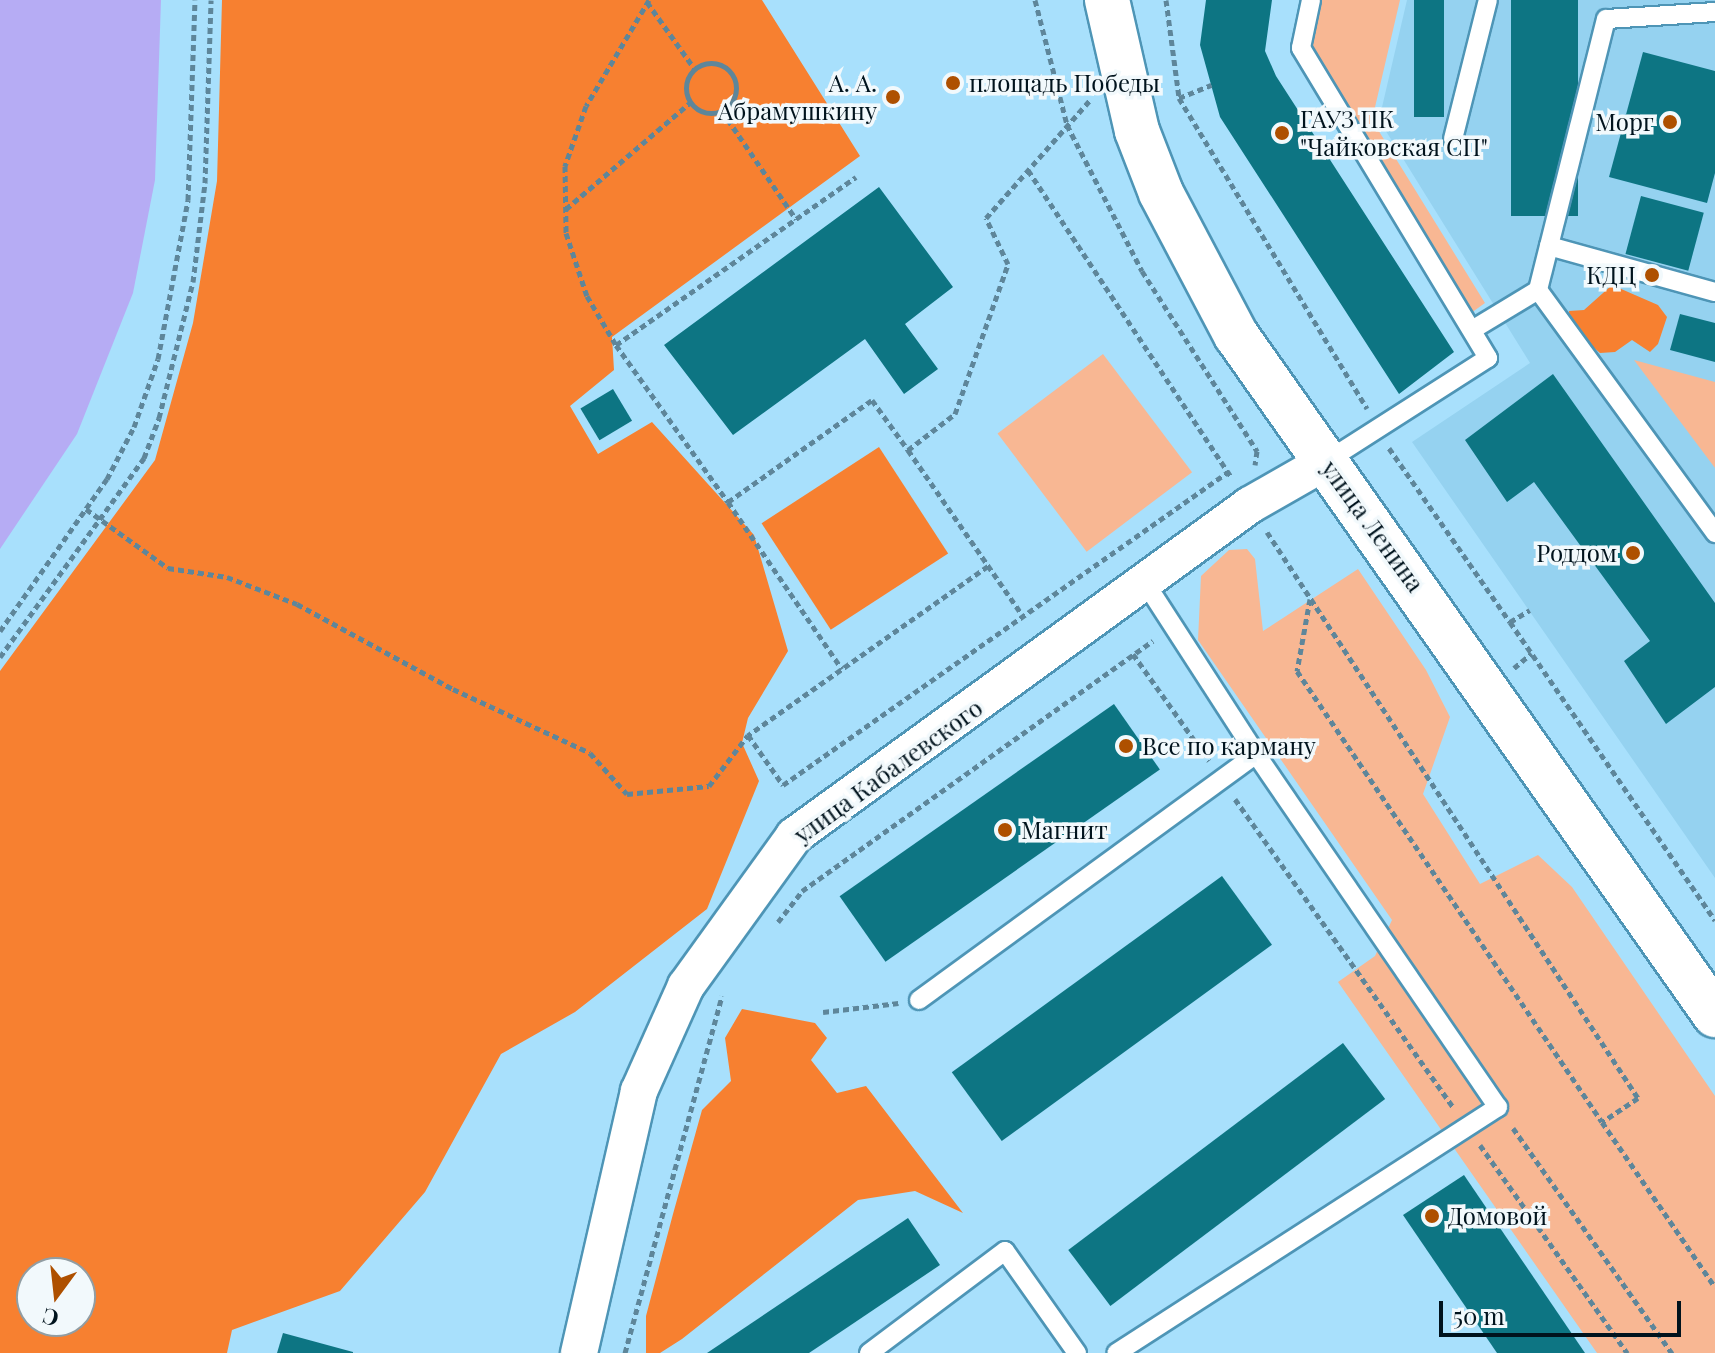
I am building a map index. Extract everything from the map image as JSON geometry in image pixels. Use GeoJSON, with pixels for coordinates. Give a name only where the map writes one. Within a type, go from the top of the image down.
{"type":"FeatureCollection","features":[{"type":"Feature","properties":{"kind":"street","name":"улица Ленина"},"geometry":{"type":"LineString","coordinates":[[1107,0],[1124,80],[1161,193],[1236,335],[1715,1015]]}},
{"type":"Feature","properties":{"kind":"street","name":"улица Кабалевского"},"geometry":{"type":"LineString","coordinates":[[579,1353],[639,1091],[686,986],[794,836],[1146,584],[1250,505],[1327,461]]}},
{"type":"Feature","properties":{"kind":"lane"},"geometry":{"type":"LineString","coordinates":[[1311,0],[1301,48],[1488,358],[1327,461]]}},
{"type":"Feature","properties":{"kind":"lane"},"geometry":{"type":"LineString","coordinates":[[1453,139],[1488,0]]}},
{"type":"Feature","properties":{"kind":"lane"},"geometry":{"type":"LineString","coordinates":[[1472,330],[1538,290],[1611,0]]}},
{"type":"Feature","properties":{"kind":"lane"},"geometry":{"type":"LineString","coordinates":[[1606,19],[1715,12]]}},
{"type":"Feature","properties":{"kind":"lane"},"geometry":{"type":"LineString","coordinates":[[1549,246],[1715,292]]}},
{"type":"Feature","properties":{"kind":"lane"},"geometry":{"type":"LineString","coordinates":[[1538,290],[1715,533]]}},
{"type":"Feature","properties":{"kind":"lane"},"geometry":{"type":"LineString","coordinates":[[1117,1353],[1498,1107],[1256,754],[1146,584]]}},
{"type":"Feature","properties":{"kind":"lane"},"geometry":{"type":"LineString","coordinates":[[919,1000],[1256,754]]}},
{"type":"Feature","properties":{"kind":"lane"},"geometry":{"type":"LineString","coordinates":[[869,1353],[1005,1251],[1077,1353]]}},
{"type":"Feature","properties":{"kind":"path"},"geometry":{"type":"LineString","coordinates":[[0,631],[86,509],[134,427],[158,359],[180,264],[188,200],[195,0]]}},
{"type":"Feature","properties":{"kind":"path"},"geometry":{"type":"LineString","coordinates":[[0,657],[144,458],[193,282],[205,183],[211,0]]}},
{"type":"Feature","properties":{"kind":"path"},"geometry":{"type":"LineString","coordinates":[[1035,0],[1067,125],[1142,271],[1257,451],[1250,505]]}},
{"type":"Feature","properties":{"kind":"path"},"geometry":{"type":"LineString","coordinates":[[1166,0],[1172,68],[1179,98],[1379,428],[1715,920]]}},
{"type":"Feature","properties":{"kind":"path"},"geometry":{"type":"LineString","coordinates":[[694,68],[648,1],[586,106],[565,166],[566,233],[587,296],[616,345],[842,669]]}},
{"type":"Feature","properties":{"kind":"path"},"geometry":{"type":"LineString","coordinates":[[718,63],[732,73],[737,88],[722,111],[707,113],[691,102],[688,78],[694,68],[718,63]]}},
{"type":"Feature","properties":{"kind":"path"},"geometry":{"type":"LineString","coordinates":[[908,450],[955,414],[1008,264],[986,218],[1098,90],[1172,68]]}},
{"type":"Feature","properties":{"kind":"path"},"geometry":{"type":"LineString","coordinates":[[1179,98],[1211,85]]}},
{"type":"Feature","properties":{"kind":"path"},"geometry":{"type":"LineString","coordinates":[[566,209],[691,102]]}},
{"type":"Feature","properties":{"kind":"path"},"geometry":{"type":"LineString","coordinates":[[722,111],[796,219]]}},
{"type":"Feature","properties":{"kind":"path"},"geometry":{"type":"LineString","coordinates":[[1028,170],[1638,1098],[1602,1122]]}},
{"type":"Feature","properties":{"kind":"path"},"geometry":{"type":"LineString","coordinates":[[616,345],[856,177]]}},
{"type":"Feature","properties":{"kind":"path"},"geometry":{"type":"LineString","coordinates":[[728,502],[872,400],[1023,616]]}},
{"type":"Feature","properties":{"kind":"path"},"geometry":{"type":"LineString","coordinates":[[748,735],[783,785],[1228,472]]}},
{"type":"Feature","properties":{"kind":"path"},"geometry":{"type":"LineString","coordinates":[[86,509],[168,568],[227,577],[297,604],[453,689],[590,753],[627,794],[709,786],[748,735],[988,566]]}},
{"type":"Feature","properties":{"kind":"path"},"geometry":{"type":"LineString","coordinates":[[1310,598],[1297,671],[1715,1287]]}},
{"type":"Feature","properties":{"kind":"path"},"geometry":{"type":"LineString","coordinates":[[1510,622],[1530,610]]}},
{"type":"Feature","properties":{"kind":"path"},"geometry":{"type":"LineString","coordinates":[[775,925],[802,891],[1174,627]]}},
{"type":"Feature","properties":{"kind":"path"},"geometry":{"type":"LineString","coordinates":[[1133,654],[1627,1353]]}},
{"type":"Feature","properties":{"kind":"path"},"geometry":{"type":"LineString","coordinates":[[625,1353],[723,993],[731,982]]}},
{"type":"Feature","properties":{"kind":"path"},"geometry":{"type":"LineString","coordinates":[[823,1012],[919,1000]]}},
{"type":"Feature","properties":{"kind":"path"},"geometry":{"type":"LineString","coordinates":[[1498,1107],[1672,1353]]}},
{"type":"Feature","properties":{"kind":"shaded area"},"geometry":{"type":"Polygon","coordinates":[[[0,0],[161,0],[155,180],[133,293],[77,434],[0,549],[0,0]]]}},
{"type":"Feature","properties":{"kind":"shaded area"},"geometry":{"type":"Polygon","coordinates":[[[222,0],[762,0],[860,156],[612,337],[614,370],[570,406],[598,454],[652,422],[754,535],[788,651],[748,718],[742,743],[759,781],[707,909],[575,1012],[501,1054],[425,1192],[340,1291],[232,1330],[227,1353],[0,1353],[0,671],[155,460],[193,323],[217,181],[222,0]]]}},
{"type":"Feature","properties":{"kind":"shaded area"},"geometry":{"type":"Polygon","coordinates":[[[1318,0],[1400,0],[1372,120],[1485,303],[1471,313],[1309,43],[1318,0]]]}},
{"type":"Feature","properties":{"kind":"shaded area"},"geometry":{"type":"Polygon","coordinates":[[[1407,0],[1715,0],[1715,878],[1412,442],[1530,363],[1379,120],[1407,0]]]}},
{"type":"Feature","properties":{"kind":"shaded area"},"geometry":{"type":"Polygon","coordinates":[[[1612,285],[1658,305],[1667,317],[1658,344],[1650,352],[1632,340],[1615,352],[1600,353],[1570,327],[1569,311],[1584,310],[1612,285]]]}},
{"type":"Feature","properties":{"kind":"shaded area"},"geometry":{"type":"Polygon","coordinates":[[[1103,354],[1192,472],[1087,552],[998,433],[1103,354]]]}},
{"type":"Feature","properties":{"kind":"shaded area"},"geometry":{"type":"Polygon","coordinates":[[[1634,360],[1715,382],[1715,468],[1634,360]]]}},
{"type":"Feature","properties":{"kind":"shaded area"},"geometry":{"type":"Polygon","coordinates":[[[879,447],[948,554],[831,630],[762,523],[879,447]]]}},
{"type":"Feature","properties":{"kind":"shaded area"},"geometry":{"type":"Polygon","coordinates":[[[1247,549],[1255,559],[1263,631],[1358,569],[1426,670],[1450,717],[1423,794],[1480,884],[1538,855],[1572,887],[1715,1096],[1715,1353],[1597,1353],[1338,982],[1375,956],[1392,920],[1198,640],[1201,576],[1229,550],[1247,549]]]}},
{"type":"Feature","properties":{"kind":"shaded area"},"geometry":{"type":"Polygon","coordinates":[[[742,1009],[815,1023],[827,1038],[811,1060],[837,1093],[866,1086],[963,1213],[915,1191],[858,1200],[682,1339],[660,1353],[646,1353],[646,1316],[702,1110],[731,1081],[725,1038],[742,1009]]]}},
{"type":"Feature","properties":{"kind":"building"},"geometry":{"type":"Polygon","coordinates":[[[1206,0],[1272,0],[1265,51],[1276,76],[1454,352],[1399,394],[1220,117],[1200,45],[1206,0]]]}},
{"type":"Feature","properties":{"kind":"building"},"geometry":{"type":"Polygon","coordinates":[[[1414,0],[1444,0],[1444,117],[1414,117],[1414,0]]]}},
{"type":"Feature","properties":{"kind":"building"},"geometry":{"type":"Polygon","coordinates":[[[1511,0],[1578,0],[1578,216],[1511,216],[1511,0]]]}},
{"type":"Feature","properties":{"kind":"building","name":"Морг"},"geometry":{"type":"Polygon","coordinates":[[[1643,52],[1715,71],[1715,173],[1707,203],[1609,177],[1643,52]]]}},
{"type":"Feature","properties":{"kind":"building"},"geometry":{"type":"Polygon","coordinates":[[[879,187],[953,287],[905,324],[938,369],[904,394],[865,339],[733,435],[664,345],[879,187]]]}},
{"type":"Feature","properties":{"kind":"building"},"geometry":{"type":"Polygon","coordinates":[[[1641,196],[1704,213],[1688,271],[1625,254],[1641,196]]]}},
{"type":"Feature","properties":{"kind":"building"},"geometry":{"type":"Polygon","coordinates":[[[1680,314],[1715,323],[1715,362],[1670,350],[1680,314]]]}},
{"type":"Feature","properties":{"kind":"building","name":"Роддом"},"geometry":{"type":"Polygon","coordinates":[[[1553,374],[1715,603],[1715,687],[1666,724],[1624,661],[1650,641],[1534,482],[1507,502],[1465,440],[1553,374]]]}},
{"type":"Feature","properties":{"kind":"building"},"geometry":{"type":"Polygon","coordinates":[[[613,389],[632,421],[599,440],[580,409],[613,389]]]}},
{"type":"Feature","properties":{"kind":"building"},"geometry":{"type":"Polygon","coordinates":[[[1114,704],[1160,770],[885,962],[840,896],[1114,704]]]}},
{"type":"Feature","properties":{"kind":"building"},"geometry":{"type":"Polygon","coordinates":[[[1222,876],[1272,945],[1002,1141],[952,1072],[1222,876]]]}},
{"type":"Feature","properties":{"kind":"building"},"geometry":{"type":"Polygon","coordinates":[[[1343,1043],[1385,1099],[1110,1306],[1068,1250],[1343,1043]]]}},
{"type":"Feature","properties":{"kind":"building"},"geometry":{"type":"Polygon","coordinates":[[[1464,1175],[1585,1353],[1497,1353],[1403,1215],[1464,1175]]]}},
{"type":"Feature","properties":{"kind":"building"},"geometry":{"type":"Polygon","coordinates":[[[908,1218],[940,1265],[848,1327],[809,1353],[707,1353],[908,1218]]]}},
{"type":"Feature","properties":{"kind":"building"},"geometry":{"type":"Polygon","coordinates":[[[283,1333],[353,1352],[353,1353],[277,1353],[283,1333]]]}},
{"type":"Feature","properties":{"kind":"place","name":"площадь Победы"},"geometry":{"type":"Point","coordinates":[953,83]}},
{"type":"Feature","properties":{"kind":"place","name":"А. А. Абрамушкину"},"geometry":{"type":"Point","coordinates":[893,97]}},
{"type":"Feature","properties":{"kind":"place","name":"Морг"},"geometry":{"type":"Point","coordinates":[1670,122]}},
{"type":"Feature","properties":{"kind":"place","name":"ГАУЗ ПК \"Чайковская СП\""},"geometry":{"type":"Point","coordinates":[1282,133]}},
{"type":"Feature","properties":{"kind":"place","name":"КДЦ"},"geometry":{"type":"Point","coordinates":[1652,275]}},
{"type":"Feature","properties":{"kind":"place","name":"Роддом"},"geometry":{"type":"Point","coordinates":[1633,553]}},
{"type":"Feature","properties":{"kind":"place","name":"Все по карману"},"geometry":{"type":"Point","coordinates":[1126,746]}},
{"type":"Feature","properties":{"kind":"place","name":"Магнит"},"geometry":{"type":"Point","coordinates":[1005,830]}},
{"type":"Feature","properties":{"kind":"place","name":"Домовой"},"geometry":{"type":"Point","coordinates":[1432,1216]}}]}
